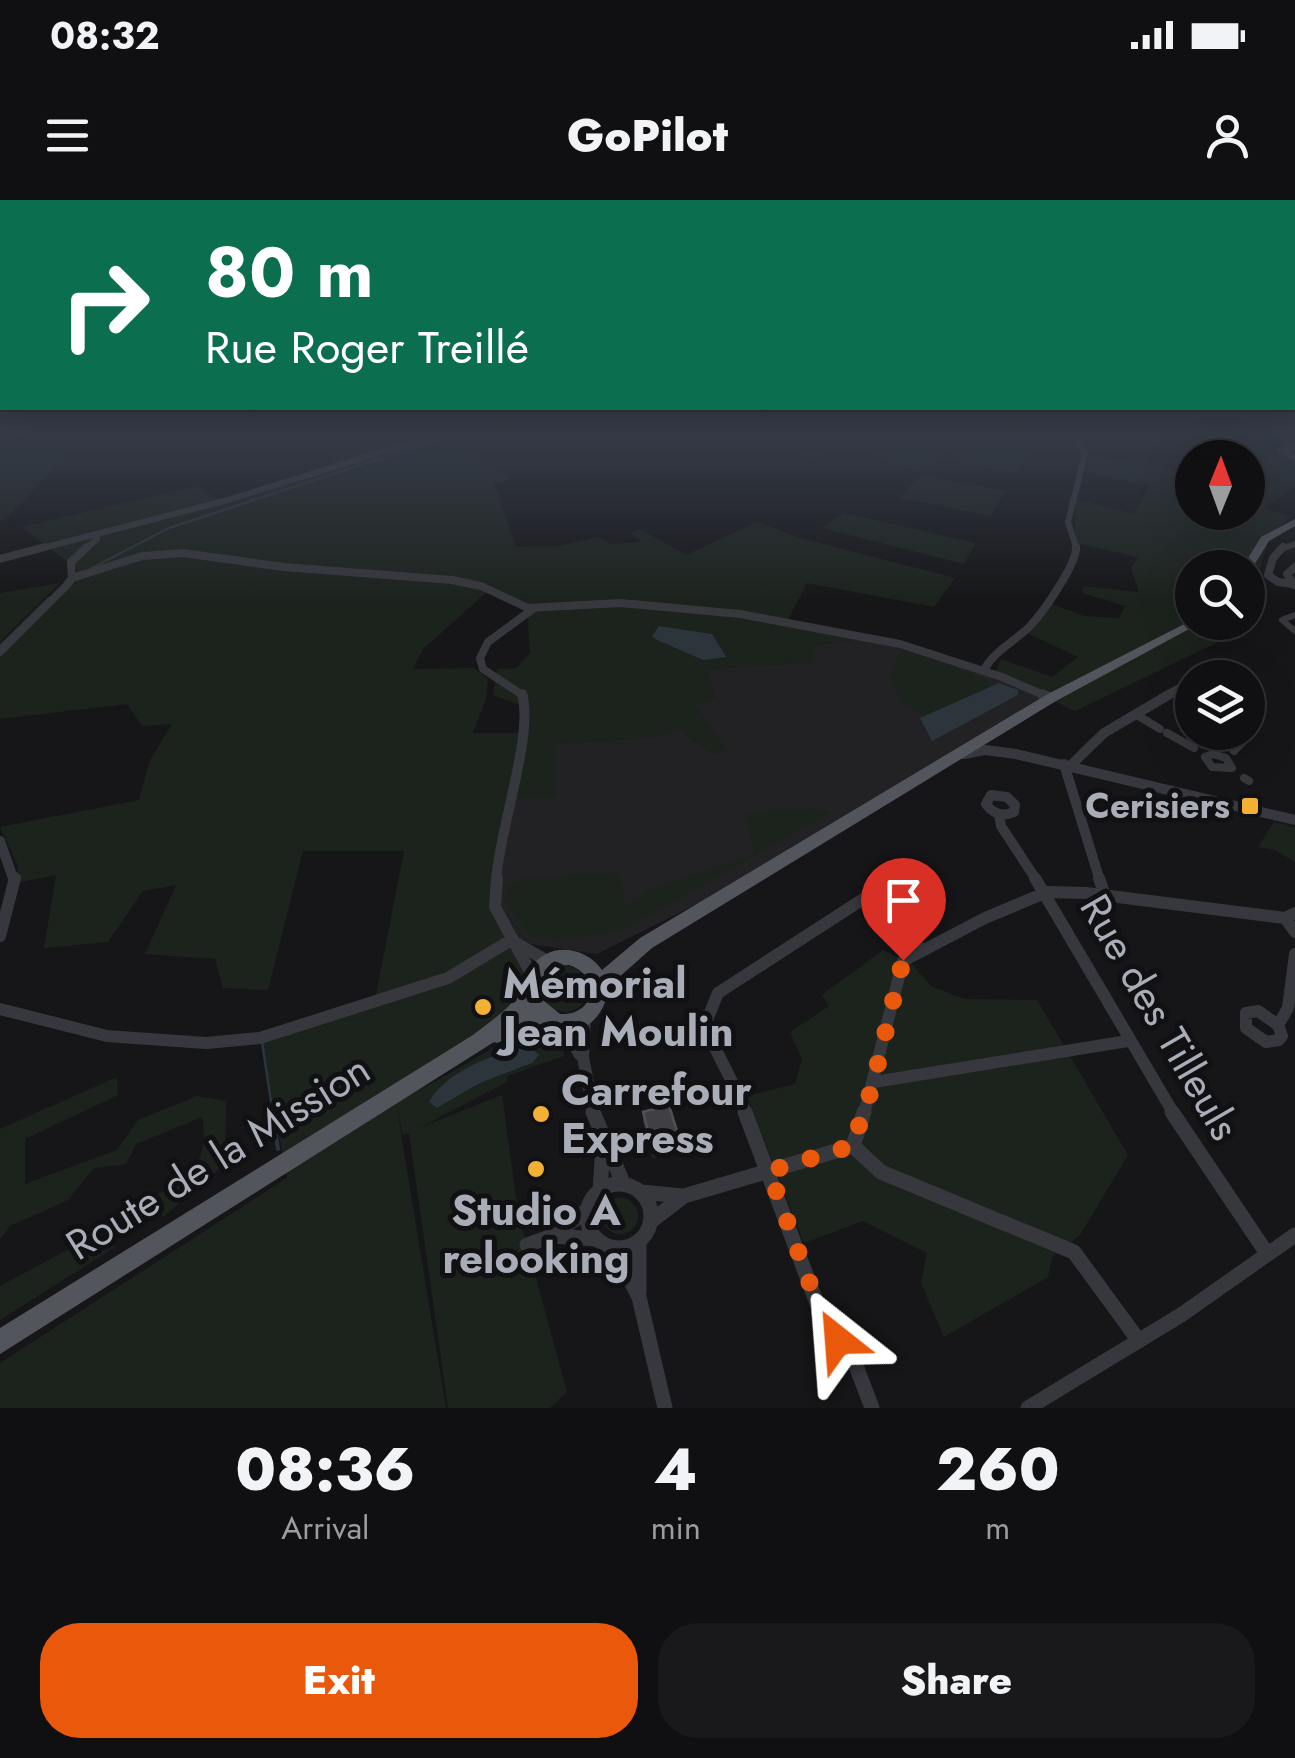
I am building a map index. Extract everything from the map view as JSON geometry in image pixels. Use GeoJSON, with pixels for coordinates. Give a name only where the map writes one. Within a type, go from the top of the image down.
{"type":"FeatureCollection","features":[{"type":"Feature","properties":{"kind":"main road"},"geometry":{"type":"LineString","coordinates":[[1258,550],[1265,539],[1295,522]]}},
{"type":"Feature","properties":{"kind":"main road"},"geometry":{"type":"LineString","coordinates":[[601,982],[646,943],[949,758],[981,746],[1051,698],[1175,634]]}},
{"type":"Feature","properties":{"kind":"main road"},"geometry":{"type":"LineString","coordinates":[[480,1041],[515,1013],[550,963],[570,959],[588,964],[646,943]]}},
{"type":"Feature","properties":{"kind":"main road"},"geometry":{"type":"LineString","coordinates":[[480,1041],[552,1018],[586,1014],[599,1000],[601,982],[588,964]]}},
{"type":"Feature","properties":{"kind":"main road"},"geometry":{"type":"LineString","coordinates":[[532,987],[535,1007],[552,1018]]}},
{"type":"Feature","properties":{"kind":"main road","name":"Route de la Mission"},"geometry":{"type":"LineString","coordinates":[[0,1342],[480,1041]]}},
{"type":"Feature","properties":{"kind":"street"},"geometry":{"type":"LineString","coordinates":[[0,559],[107,533],[254,489]]}},
{"type":"Feature","properties":{"kind":"street"},"geometry":{"type":"LineString","coordinates":[[984,670],[992,656],[1030,626],[1074,562],[1078,552],[1068,522],[1076,489]]}},
{"type":"Feature","properties":{"kind":"street"},"geometry":{"type":"LineString","coordinates":[[72,578],[71,562],[107,533]]}},
{"type":"Feature","properties":{"kind":"street"},"geometry":{"type":"LineString","coordinates":[[1294,584],[1278,582],[1268,575],[1276,552],[1285,544],[1295,544]]}},
{"type":"Feature","properties":{"kind":"street"},"geometry":{"type":"LineString","coordinates":[[62,545],[80,547],[80,553]]}},
{"type":"Feature","properties":{"kind":"street"},"geometry":{"type":"LineString","coordinates":[[0,652],[72,578],[128,560],[172,553],[280,567],[358,568],[447,578],[481,585],[532,610]]}},
{"type":"Feature","properties":{"kind":"street"},"geometry":{"type":"LineString","coordinates":[[1294,584],[1287,574],[1295,567]]}},
{"type":"Feature","properties":{"kind":"street"},"geometry":{"type":"LineString","coordinates":[[532,987],[495,907],[502,824],[520,748],[524,694],[483,670],[480,658],[488,642],[532,610],[611,602],[740,616],[899,644],[984,670],[1051,698]]}},
{"type":"Feature","properties":{"kind":"street"},"geometry":{"type":"LineString","coordinates":[[1295,614],[1282,620],[1295,631]]}},
{"type":"Feature","properties":{"kind":"street"},"geometry":{"type":"LineString","coordinates":[[1067,765],[1175,691]]}},
{"type":"Feature","properties":{"kind":"street"},"geometry":{"type":"LineString","coordinates":[[1137,715],[1200,752],[1212,767],[1240,775],[1232,766],[1230,754]]}},
{"type":"Feature","properties":{"kind":"street"},"geometry":{"type":"LineString","coordinates":[[995,738],[1016,754]]}},
{"type":"Feature","properties":{"kind":"street"},"geometry":{"type":"LineString","coordinates":[[981,746],[1295,820]]}},
{"type":"Feature","properties":{"kind":"street"},"geometry":{"type":"LineString","coordinates":[[1200,752],[1230,754],[1234,750]]}},
{"type":"Feature","properties":{"kind":"street"},"geometry":{"type":"LineString","coordinates":[[1067,765],[1105,896]]}},
{"type":"Feature","properties":{"kind":"street"},"geometry":{"type":"LineString","coordinates":[[1201,776],[1212,767]]}},
{"type":"Feature","properties":{"kind":"street"},"geometry":{"type":"LineString","coordinates":[[1072,788],[1084,769]]}},
{"type":"Feature","properties":{"kind":"street","name":"Rue des Tilleuls"},"geometry":{"type":"LineString","coordinates":[[999,814],[1002,826],[1047,892],[1128,1041],[1237,1214],[1266,1252]]}},
{"type":"Feature","properties":{"kind":"street"},"geometry":{"type":"LineString","coordinates":[[0,841],[14,878],[0,936]]}},
{"type":"Feature","properties":{"kind":"street"},"geometry":{"type":"LineString","coordinates":[[872,1408],[855,1362],[822,1317],[732,1073],[714,1049],[705,1025],[718,994],[891,881],[904,888],[904,893],[880,909]]}},
{"type":"Feature","properties":{"kind":"street"},"geometry":{"type":"LineString","coordinates":[[852,1146],[874,1082],[903,960],[922,949],[1047,892],[1290,916],[1295,932]]}},
{"type":"Feature","properties":{"kind":"street"},"geometry":{"type":"LineString","coordinates":[[866,897],[922,949]]}},
{"type":"Feature","properties":{"kind":"street"},"geometry":{"type":"LineString","coordinates":[[514,941],[550,963]]}},
{"type":"Feature","properties":{"kind":"street"},"geometry":{"type":"LineString","coordinates":[[0,1009],[107,1036],[206,1043],[260,1038],[448,978],[514,941]]}},
{"type":"Feature","properties":{"kind":"street"},"geometry":{"type":"LineString","coordinates":[[1278,1024],[1293,992],[1295,954]]}},
{"type":"Feature","properties":{"kind":"street"},"geometry":{"type":"LineString","coordinates":[[586,1014],[582,1061],[603,1144],[624,1184],[640,1192],[684,1196]]}},
{"type":"Feature","properties":{"kind":"street"},"geometry":{"type":"LineString","coordinates":[[552,1018],[582,1061]]}},
{"type":"Feature","properties":{"kind":"street"},"geometry":{"type":"LineString","coordinates":[[874,1082],[1128,1041]]}},
{"type":"Feature","properties":{"kind":"street"},"geometry":{"type":"LineString","coordinates":[[527,1245],[552,1236],[590,1207],[600,1191],[603,1144]]}},
{"type":"Feature","properties":{"kind":"street"},"geometry":{"type":"LineString","coordinates":[[665,1408],[639,1297],[639,1242],[650,1222],[684,1196],[852,1146]]}},
{"type":"Feature","properties":{"kind":"street"},"geometry":{"type":"LineString","coordinates":[[852,1146],[881,1172],[1074,1252],[1139,1341]]}},
{"type":"Feature","properties":{"kind":"street"},"geometry":{"type":"LineString","coordinates":[[600,1191],[624,1184]]}},
{"type":"Feature","properties":{"kind":"street"},"geometry":{"type":"LineString","coordinates":[[640,1192],[650,1210],[650,1222]]}},
{"type":"Feature","properties":{"kind":"street"},"geometry":{"type":"LineString","coordinates":[[590,1207],[591,1230],[597,1240]]}},
{"type":"Feature","properties":{"kind":"street"},"geometry":{"type":"LineString","coordinates":[[1028,1408],[1139,1341],[1295,1235]]}},
{"type":"Feature","properties":{"kind":"street"},"geometry":{"type":"LineString","coordinates":[[552,1236],[597,1240],[615,1250],[639,1297]]}},
{"type":"Feature","properties":{"kind":"street"},"geometry":{"type":"LineString","coordinates":[[615,1250],[639,1242]]}},
{"type":"Feature","properties":{"kind":"shaded area"},"geometry":{"type":"Polygon","coordinates":[[[0,489],[34,489],[6,519],[0,521],[0,489]]]}},
{"type":"Feature","properties":{"kind":"shaded area"},"geometry":{"type":"Polygon","coordinates":[[[182,489],[202,489],[218,499],[251,489],[496,489],[516,547],[559,546],[598,537],[611,544],[642,542],[631,533],[640,529],[686,555],[757,522],[800,538],[955,578],[934,607],[807,583],[787,622],[868,638],[814,645],[815,662],[707,669],[716,698],[694,705],[728,752],[714,754],[678,729],[651,737],[556,744],[556,797],[511,798],[498,902],[530,944],[522,1006],[419,1091],[505,1041],[530,1031],[551,1031],[561,1040],[564,1056],[507,1076],[507,1082],[419,1128],[502,1095],[518,1212],[567,1392],[550,1408],[448,1408],[409,1133],[403,1135],[397,1109],[446,1408],[0,1408],[0,1363],[287,1178],[262,1043],[374,1005],[404,851],[303,851],[268,990],[223,988],[215,959],[145,954],[176,885],[143,891],[108,942],[44,948],[56,875],[16,883],[18,866],[0,827],[139,800],[150,760],[172,724],[142,726],[127,704],[0,719],[0,654],[78,570],[22,527],[182,489]],[[487,592],[423,649],[413,669],[474,668],[488,679],[486,699],[473,733],[524,733],[525,707],[493,695],[497,669],[516,668],[530,653],[527,611],[487,592]],[[659,626],[653,636],[704,660],[712,634],[659,626]],[[530,1047],[488,1059],[429,1102],[437,1108],[480,1083],[532,1063],[530,1047]]]}},
{"type":"Feature","properties":{"kind":"shaded area"},"geometry":{"type":"Polygon","coordinates":[[[907,489],[1006,491],[990,516],[899,498],[907,489]]]}},
{"type":"Feature","properties":{"kind":"shaded area"},"geometry":{"type":"Polygon","coordinates":[[[1147,489],[1175,489],[1175,530],[1265,530],[1265,507],[1291,517],[1270,534],[1265,551],[1175,550],[1175,640],[1222,640],[1075,711],[995,673],[1001,659],[1052,677],[1078,657],[1027,633],[1052,604],[1084,616],[1119,618],[1125,606],[1082,593],[1083,586],[1139,592],[1131,568],[1138,557],[1074,543],[1076,499],[1134,514],[1147,489]]]}},
{"type":"Feature","properties":{"kind":"shaded area"},"geometry":{"type":"Polygon","coordinates":[[[1265,489],[1291,489],[1265,506],[1265,489]]]}},
{"type":"Feature","properties":{"kind":"shaded area"},"geometry":{"type":"Polygon","coordinates":[[[844,513],[976,543],[964,564],[822,528],[844,513]]]}},
{"type":"Feature","properties":{"kind":"shaded area"},"geometry":{"type":"Polygon","coordinates":[[[60,583],[0,642],[0,593],[60,583]]]}},
{"type":"Feature","properties":{"kind":"shaded area"},"geometry":{"type":"Polygon","coordinates":[[[659,626],[712,634],[726,657],[703,660],[657,640],[652,636],[659,626]]]}},
{"type":"Feature","properties":{"kind":"shaded area"},"geometry":{"type":"Polygon","coordinates":[[[868,638],[926,650],[1046,697],[701,902],[597,954],[530,944],[498,902],[511,798],[556,744],[651,737],[678,729],[714,754],[727,751],[694,705],[707,669],[814,662],[814,645],[868,638]]]}},
{"type":"Feature","properties":{"kind":"shaded area"},"geometry":{"type":"Polygon","coordinates":[[[902,649],[990,681],[983,697],[936,719],[903,705],[890,676],[902,649]]]}},
{"type":"Feature","properties":{"kind":"shaded area"},"geometry":{"type":"Polygon","coordinates":[[[999,683],[1018,690],[1018,695],[932,741],[920,718],[999,683]]]}},
{"type":"Feature","properties":{"kind":"shaded area"},"geometry":{"type":"Polygon","coordinates":[[[815,809],[832,812],[625,929],[557,941],[531,936],[504,902],[506,888],[521,879],[620,873],[625,906],[651,888],[755,854],[746,813],[815,809]]]}},
{"type":"Feature","properties":{"kind":"shaded area"},"geometry":{"type":"Polygon","coordinates":[[[1274,822],[1295,827],[1295,862],[1275,850],[1258,847],[1274,822]]]}},
{"type":"Feature","properties":{"kind":"shaded area"},"geometry":{"type":"Polygon","coordinates":[[[883,950],[913,965],[931,986],[964,999],[1037,1000],[1128,1155],[1080,1235],[1052,1257],[1048,1277],[944,1337],[921,1283],[927,1253],[863,1221],[804,1243],[747,1096],[795,1084],[802,1059],[790,1032],[829,1006],[822,995],[883,950]]]}},
{"type":"Feature","properties":{"kind":"shaded area"},"geometry":{"type":"Polygon","coordinates":[[[565,966],[581,973],[588,989],[581,1005],[565,1012],[549,1005],[542,989],[549,973],[565,966]]]}},
{"type":"Feature","properties":{"kind":"shaded area"},"geometry":{"type":"Polygon","coordinates":[[[530,1047],[539,1055],[532,1063],[480,1083],[437,1108],[429,1102],[436,1091],[473,1065],[530,1047]]]}},
{"type":"Feature","properties":{"kind":"shaded area"},"geometry":{"type":"Polygon","coordinates":[[[117,1077],[118,1095],[25,1139],[25,1184],[117,1150],[138,1120],[197,1096],[226,1101],[225,1164],[163,1217],[148,1201],[184,1177],[199,1160],[204,1134],[202,1117],[136,1144],[126,1164],[94,1168],[68,1200],[10,1226],[0,1240],[0,1129],[117,1077]]]}},
{"type":"Feature","properties":{"kind":"shaded area"},"geometry":{"type":"Polygon","coordinates":[[[620,1198],[633,1203],[638,1216],[633,1229],[620,1234],[607,1229],[602,1216],[607,1203],[620,1198]]]}},
{"type":"Feature","properties":{"kind":"shaded area"},"geometry":{"type":"Polygon","coordinates":[[[97,1234],[115,1247],[0,1320],[0,1286],[97,1234]]]}},
{"type":"Feature","properties":{"kind":"building"},"geometry":{"type":"Polygon","coordinates":[[[669,1105],[680,1141],[653,1150],[643,1112],[669,1105]]]}},
{"type":"Feature","properties":{"kind":"waterway"},"geometry":{"type":"LineString","coordinates":[[90,569],[169,528],[287,489]]}},
{"type":"Feature","properties":{"kind":"waterway"},"geometry":{"type":"LineString","coordinates":[[0,646],[49,598]]}},
{"type":"Feature","properties":{"kind":"waterway"},"geometry":{"type":"LineString","coordinates":[[262,1042],[273,1114]]}},
{"type":"Feature","properties":{"kind":"waterway"},"geometry":{"type":"LineString","coordinates":[[272,1112],[278,1149]]}},
{"type":"Feature","properties":{"kind":"place","name":"Cerisiers"},"geometry":{"type":"Point","coordinates":[1250,806]}},
{"type":"Feature","properties":{"kind":"place","name":"Mémorial Jean Moulin"},"geometry":{"type":"Point","coordinates":[483,1007]}},
{"type":"Feature","properties":{"kind":"place","name":"Carrefour Express"},"geometry":{"type":"Point","coordinates":[541,1114]}},
{"type":"Feature","properties":{"kind":"place","name":"Studio A relooking"},"geometry":{"type":"Point","coordinates":[536,1169]}},
{"type":"Feature","properties":{"kind":"route"},"geometry":{"type":"LineString","coordinates":[[838,1340],[822,1317],[769,1171],[852,1146],[861,1129],[903,960]]}}]}
